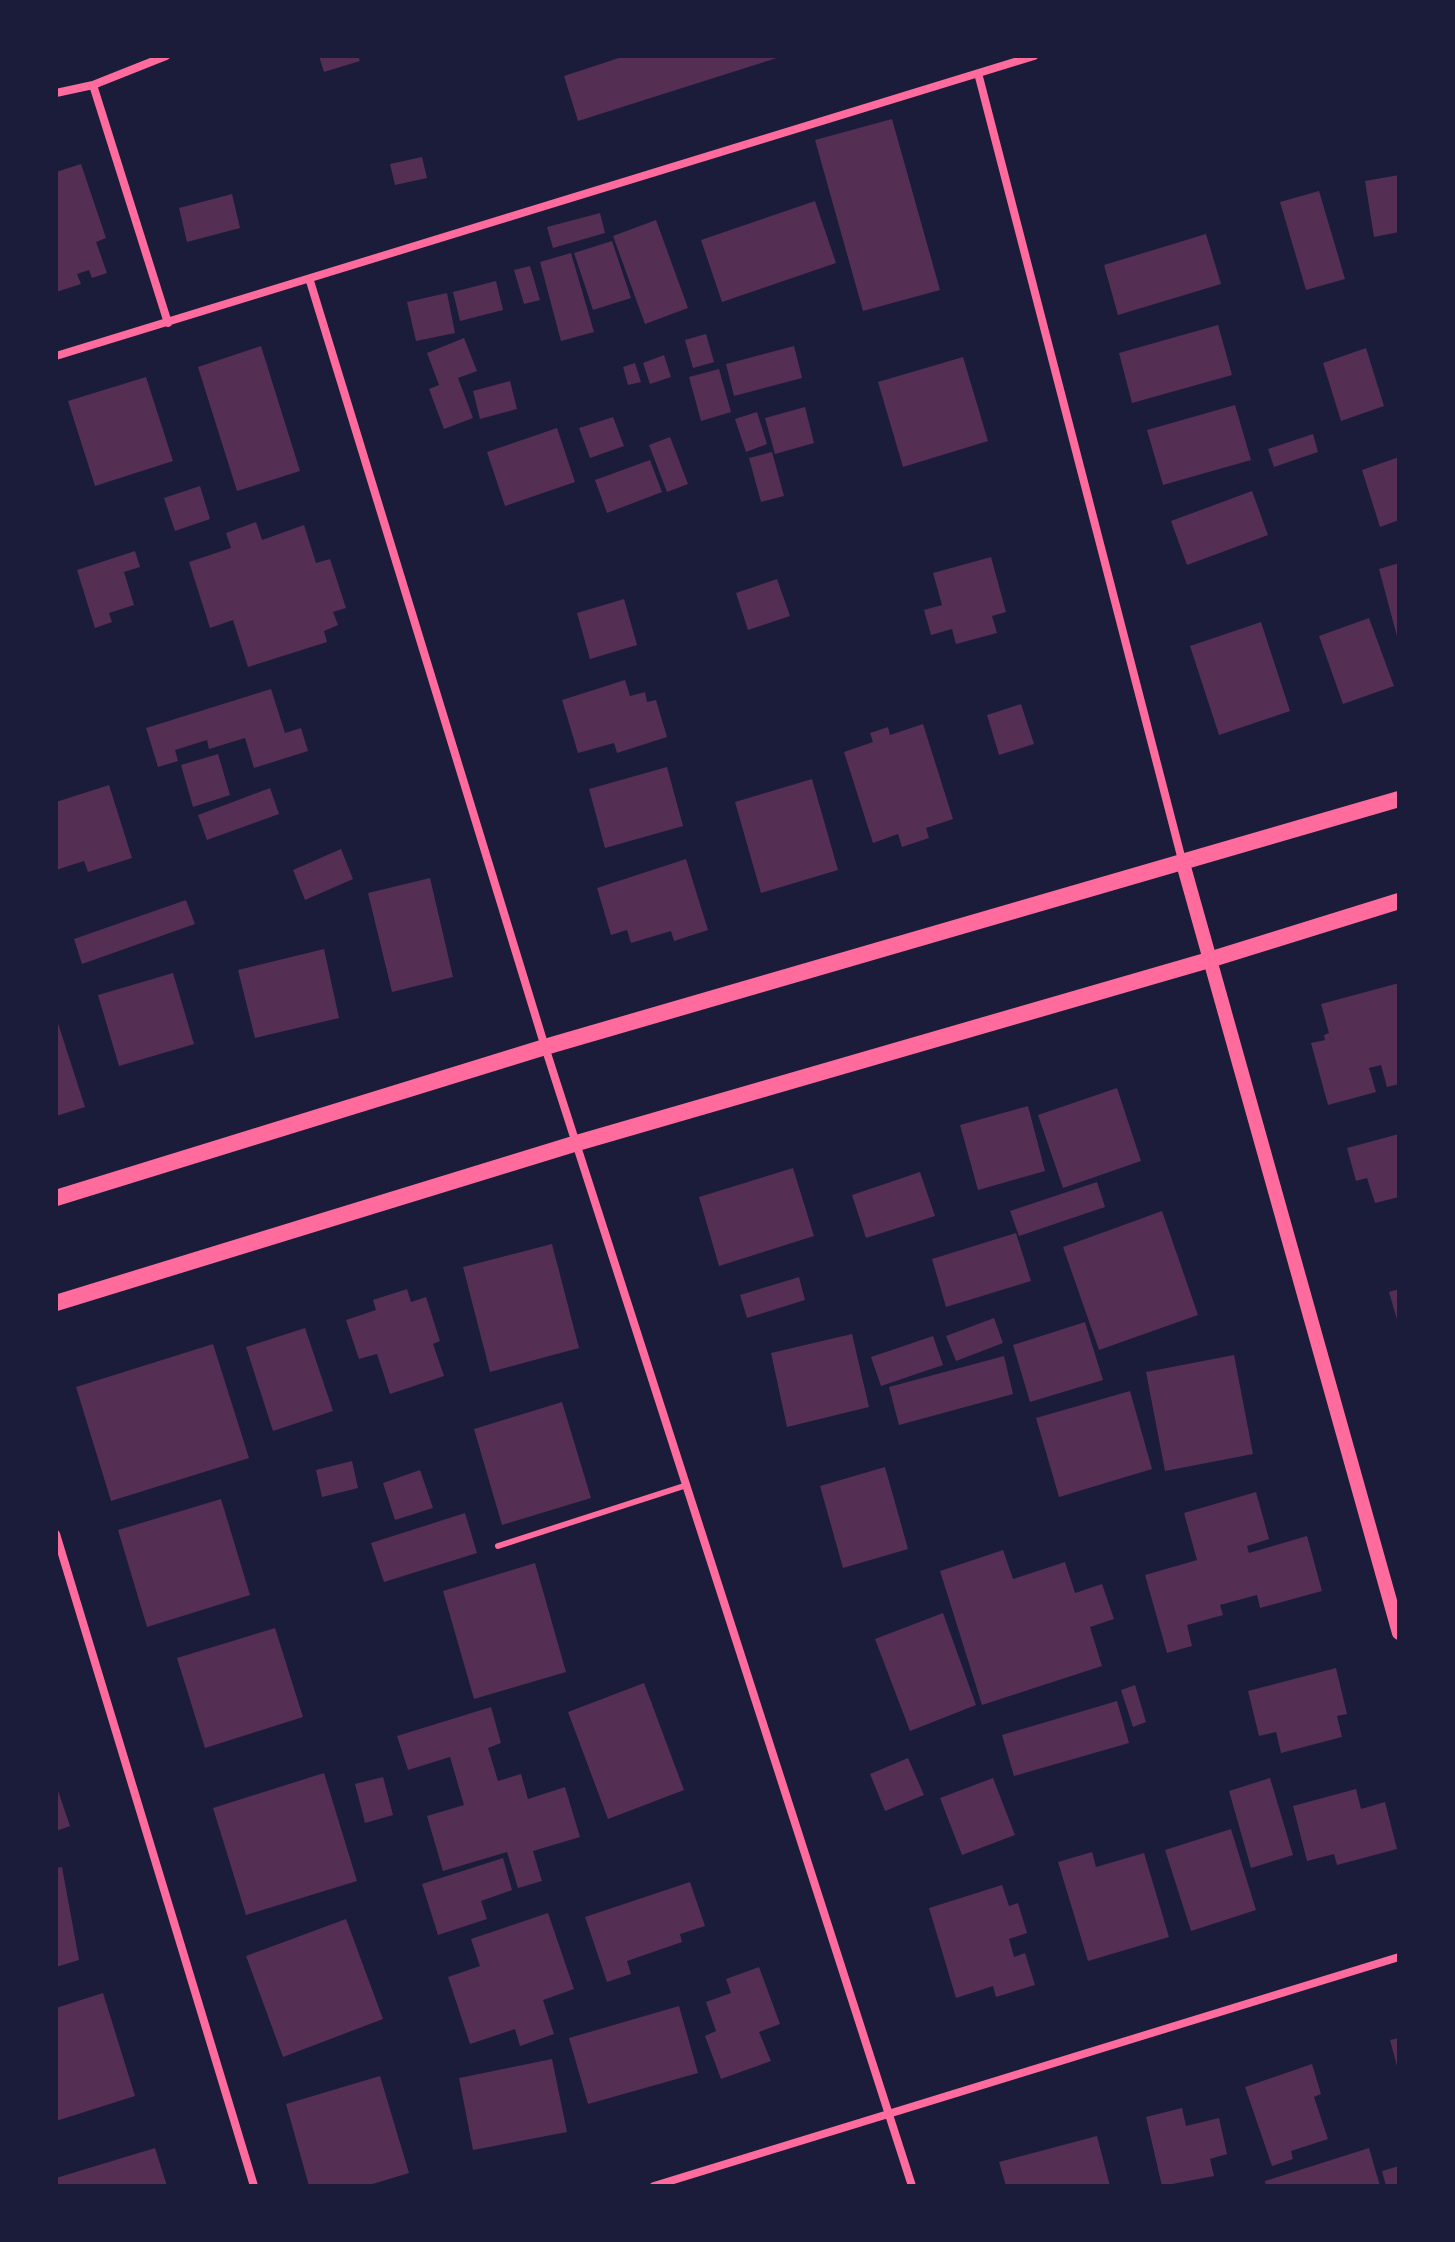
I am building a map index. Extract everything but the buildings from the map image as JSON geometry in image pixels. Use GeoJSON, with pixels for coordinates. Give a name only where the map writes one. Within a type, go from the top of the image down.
{"type":"FeatureCollection","features":[{"type":"Feature","properties":{"kind":"main road"},"geometry":{"type":"LineString","coordinates":[[56,1198],[545,1047],[1399,799]]}},
{"type":"Feature","properties":{"kind":"main road"},"geometry":{"type":"LineString","coordinates":[[56,1303],[577,1143],[1209,960],[1399,901]]}},
{"type":"Feature","properties":{"kind":"street"},"geometry":{"type":"LineString","coordinates":[[56,93],[93,85],[166,56]]}},
{"type":"Feature","properties":{"kind":"street"},"geometry":{"type":"LineString","coordinates":[[56,356],[310,281],[1034,56]]}},
{"type":"Feature","properties":{"kind":"street"},"geometry":{"type":"LineString","coordinates":[[978,73],[1182,860],[1399,1633]]}},
{"type":"Feature","properties":{"kind":"street"},"geometry":{"type":"LineString","coordinates":[[93,85],[168,323]]}},
{"type":"Feature","properties":{"kind":"street"},"geometry":{"type":"LineString","coordinates":[[310,281],[545,1047],[912,2186]]}},
{"type":"Feature","properties":{"kind":"street"},"geometry":{"type":"LineString","coordinates":[[56,1534],[254,2186]]}},
{"type":"Feature","properties":{"kind":"street"},"geometry":{"type":"LineString","coordinates":[[654,2186],[1399,1957]]}},
{"type":"Feature","properties":{"kind":"lane"},"geometry":{"type":"LineString","coordinates":[[498,1546],[687,1485]]}}]}
